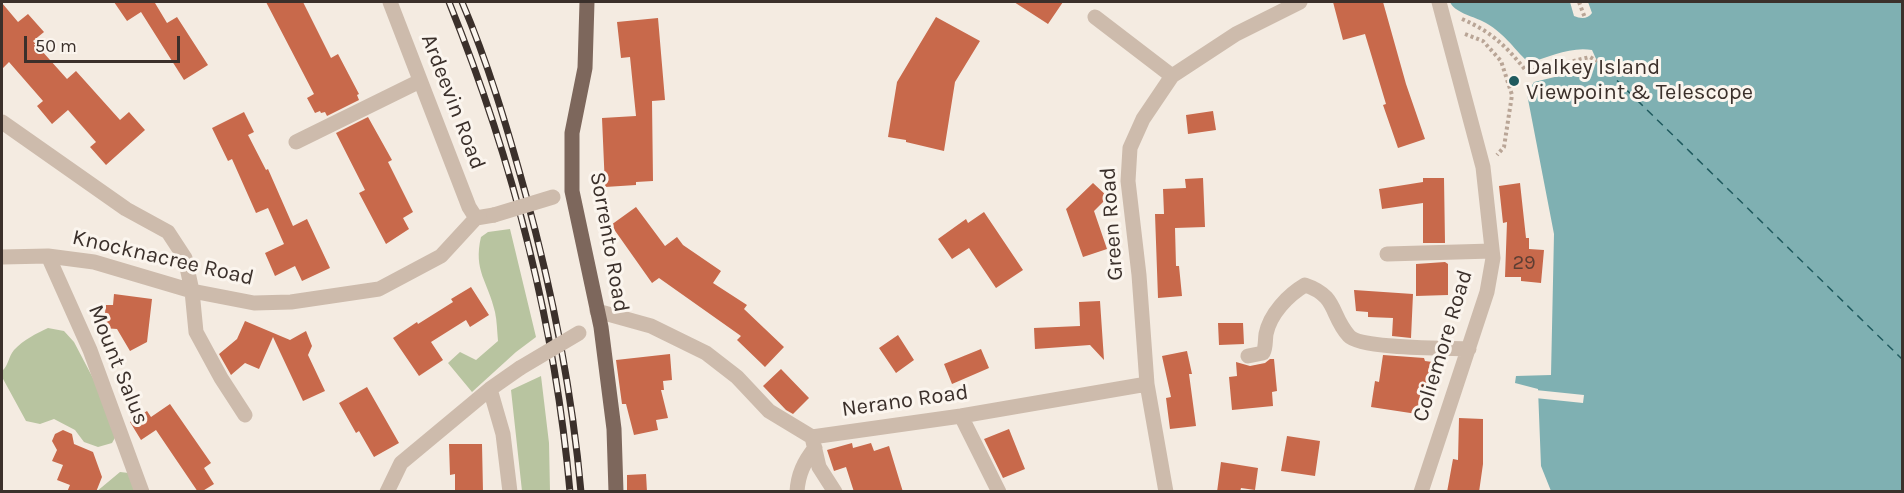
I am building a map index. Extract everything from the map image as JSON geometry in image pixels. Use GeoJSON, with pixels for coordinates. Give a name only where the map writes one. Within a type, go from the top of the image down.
{"type":"FeatureCollection","features":[{"type":"Feature","properties":{"kind":"main road","name":"Sorrento Road"},"geometry":{"type":"LineString","coordinates":[[587,2],[585,68],[572,133],[572,191],[601,327],[614,429],[616,492]]}},
{"type":"Feature","properties":{"kind":"street","name":"Ardeevin Road"},"geometry":{"type":"LineString","coordinates":[[390,2],[469,207],[476,218]]}},
{"type":"Feature","properties":{"kind":"street","name":"Green Road"},"geometry":{"type":"LineString","coordinates":[[1147,384],[1139,275],[1128,180],[1130,148],[1143,119],[1172,76],[1236,34],[1299,2]]}},
{"type":"Feature","properties":{"kind":"street","name":"Coliemore Road"},"geometry":{"type":"LineString","coordinates":[[1421,492],[1487,292],[1493,258],[1483,167],[1441,9]]}},
{"type":"Feature","properties":{"kind":"street"},"geometry":{"type":"LineString","coordinates":[[1095,17],[1172,76]]}},
{"type":"Feature","properties":{"kind":"street"},"geometry":{"type":"LineString","coordinates":[[296,142],[420,81]]}},
{"type":"Feature","properties":{"kind":"street"},"geometry":{"type":"LineString","coordinates":[[2,122],[126,209],[168,232],[185,258],[192,291],[196,332],[221,378],[245,415]]}},
{"type":"Feature","properties":{"kind":"street"},"geometry":{"type":"LineString","coordinates":[[476,218],[494,215],[572,191]]}},
{"type":"Feature","properties":{"kind":"street","name":"Knocknacree Road"},"geometry":{"type":"LineString","coordinates":[[2,257],[48,256],[94,262],[192,291],[254,303],[315,300],[380,290],[441,256],[476,218]]}},
{"type":"Feature","properties":{"kind":"street"},"geometry":{"type":"LineString","coordinates":[[1387,254],[1492,251]]}},
{"type":"Feature","properties":{"kind":"street","name":"Mount Salus"},"geometry":{"type":"LineString","coordinates":[[48,256],[90,350],[142,492]]}},
{"type":"Feature","properties":{"kind":"street"},"geometry":{"type":"LineString","coordinates":[[1248,356],[1263,353],[1266,332],[1272,320],[1290,293],[1305,285],[1319,290],[1328,300],[1350,336],[1359,342],[1468,350]]}},
{"type":"Feature","properties":{"kind":"street"},"geometry":{"type":"LineString","coordinates":[[597,311],[651,326],[706,353],[737,377],[768,411],[814,442],[819,467],[834,492]]}},
{"type":"Feature","properties":{"kind":"street"},"geometry":{"type":"LineString","coordinates":[[387,492],[401,463],[490,389],[579,333],[601,327]]}},
{"type":"Feature","properties":{"kind":"street"},"geometry":{"type":"LineString","coordinates":[[1147,384],[1166,492]]}},
{"type":"Feature","properties":{"kind":"street","name":"Nerano Road"},"geometry":{"type":"LineString","coordinates":[[814,442],[1147,384]]}},
{"type":"Feature","properties":{"kind":"street"},"geometry":{"type":"LineString","coordinates":[[490,389],[503,434],[510,492]]}},
{"type":"Feature","properties":{"kind":"street"},"geometry":{"type":"LineString","coordinates":[[961,416],[999,492]]}},
{"type":"Feature","properties":{"kind":"street"},"geometry":{"type":"LineString","coordinates":[[797,492],[798,476],[814,442]]}},
{"type":"Feature","properties":{"kind":"path"},"geometry":{"type":"LineString","coordinates":[[1579,2],[1585,18]]}},
{"type":"Feature","properties":{"kind":"path"},"geometry":{"type":"LineString","coordinates":[[1441,9],[1475,24],[1506,46],[1527,72],[1590,57],[1597,61]]}},
{"type":"Feature","properties":{"kind":"path"},"geometry":{"type":"LineString","coordinates":[[1447,33],[1459,32],[1483,41],[1501,61],[1512,95],[1504,147],[1483,167]]}},
{"type":"Feature","properties":{"kind":"green space"},"geometry":{"type":"Polygon","coordinates":[[[510,229],[536,337],[472,392],[448,363],[460,352],[476,360],[498,341],[495,312],[482,276],[479,249],[481,237],[488,232],[510,229]]]}},
{"type":"Feature","properties":{"kind":"green space"},"geometry":{"type":"Polygon","coordinates":[[[48,328],[64,331],[74,342],[105,401],[116,436],[112,443],[98,447],[84,442],[75,430],[54,419],[40,424],[26,421],[2,377],[2,371],[18,346],[48,328]]]}},
{"type":"Feature","properties":{"kind":"green space"},"geometry":{"type":"Polygon","coordinates":[[[541,376],[549,443],[550,491],[522,491],[511,390],[541,376]]]}},
{"type":"Feature","properties":{"kind":"green space"},"geometry":{"type":"Polygon","coordinates":[[[120,472],[129,473],[136,492],[96,492],[120,472]]]}},
{"type":"Feature","properties":{"kind":"water"},"geometry":{"type":"Polygon","coordinates":[[[1450,2],[1570,2],[1574,16],[1582,18],[1592,13],[1588,2],[1902,2],[1902,491],[1551,491],[1541,466],[1538,389],[1515,383],[1516,376],[1551,375],[1554,234],[1527,94],[1534,82],[1592,68],[1597,61],[1592,50],[1584,49],[1560,53],[1529,63],[1496,30],[1459,11],[1450,2]]]}},
{"type":"Feature","properties":{"kind":"pier"},"geometry":{"type":"Polygon","coordinates":[[[1526,389],[1584,395],[1583,403],[1535,398],[1535,391],[1526,389]]]}},
{"type":"Feature","properties":{"kind":"building"},"geometry":{"type":"Polygon","coordinates":[[[114,2],[157,2],[155,3],[167,23],[177,17],[208,65],[184,80],[141,12],[127,21],[114,2]]]}},
{"type":"Feature","properties":{"kind":"building"},"geometry":{"type":"Polygon","coordinates":[[[266,2],[303,2],[331,58],[338,54],[359,94],[357,95],[359,100],[327,116],[325,112],[315,113],[307,98],[314,94],[266,2]]]}},
{"type":"Feature","properties":{"kind":"building"},"geometry":{"type":"Polygon","coordinates":[[[1014,2],[1063,2],[1048,24],[1014,2]]]}},
{"type":"Feature","properties":{"kind":"building"},"geometry":{"type":"Polygon","coordinates":[[[1333,2],[1383,2],[1406,84],[1425,139],[1398,148],[1383,105],[1386,104],[1365,34],[1343,40],[1333,2]]]}},
{"type":"Feature","properties":{"kind":"building"},"geometry":{"type":"Polygon","coordinates":[[[2,3],[18,22],[28,14],[44,32],[33,41],[67,79],[76,71],[120,120],[129,112],[145,130],[106,165],[90,147],[96,142],[68,110],[52,124],[37,106],[43,101],[9,62],[2,69],[2,3]]]}},
{"type":"Feature","properties":{"kind":"building"},"geometry":{"type":"Polygon","coordinates":[[[936,17],[980,41],[955,82],[944,151],[888,137],[897,82],[936,17]]]}},
{"type":"Feature","properties":{"kind":"building"},"geometry":{"type":"Polygon","coordinates":[[[658,18],[665,100],[652,101],[653,181],[636,182],[636,185],[605,187],[602,118],[636,116],[630,57],[621,58],[617,22],[658,18]]]}},
{"type":"Feature","properties":{"kind":"building"},"geometry":{"type":"Polygon","coordinates":[[[1213,111],[1216,130],[1188,134],[1186,115],[1213,111]]]}},
{"type":"Feature","properties":{"kind":"building"},"geometry":{"type":"Polygon","coordinates":[[[244,112],[254,132],[248,135],[266,170],[268,169],[293,226],[307,219],[330,268],[302,281],[295,266],[275,276],[265,253],[284,244],[268,208],[256,213],[232,159],[228,161],[212,128],[244,112]]]}},
{"type":"Feature","properties":{"kind":"building"},"geometry":{"type":"Polygon","coordinates":[[[368,117],[392,160],[388,162],[413,212],[403,218],[409,229],[386,244],[359,193],[365,190],[336,133],[368,117]]]}},
{"type":"Feature","properties":{"kind":"building"},"geometry":{"type":"Polygon","coordinates":[[[1203,178],[1205,227],[1175,228],[1176,266],[1179,266],[1182,296],[1158,298],[1155,214],[1164,214],[1163,189],[1186,188],[1185,179],[1203,178]]]}},
{"type":"Feature","properties":{"kind":"building"},"geometry":{"type":"Polygon","coordinates":[[[1423,178],[1444,178],[1445,243],[1423,243],[1423,203],[1382,209],[1379,189],[1423,182],[1423,178]]]}},
{"type":"Feature","properties":{"kind":"building"},"geometry":{"type":"Polygon","coordinates":[[[1093,183],[1108,197],[1094,211],[1107,249],[1083,257],[1066,209],[1093,183]]]}},
{"type":"Feature","properties":{"kind":"building"},"geometry":{"type":"Polygon","coordinates":[[[1520,183],[1529,249],[1544,250],[1541,283],[1521,281],[1521,277],[1505,277],[1507,222],[1503,223],[1499,186],[1520,183]]]}},
{"type":"Feature","properties":{"kind":"building"},"geometry":{"type":"Polygon","coordinates":[[[636,207],[665,246],[677,237],[683,245],[721,271],[713,283],[747,305],[744,309],[784,347],[765,367],[737,340],[741,336],[659,278],[652,283],[611,225],[636,207]]]}},
{"type":"Feature","properties":{"kind":"building"},"geometry":{"type":"Polygon","coordinates":[[[984,212],[1023,270],[996,288],[969,248],[952,259],[938,239],[966,219],[968,223],[984,212]]]}},
{"type":"Feature","properties":{"kind":"building"},"geometry":{"type":"Polygon","coordinates":[[[1445,262],[1448,264],[1448,295],[1416,296],[1416,264],[1445,262]]]}},
{"type":"Feature","properties":{"kind":"building"},"geometry":{"type":"Polygon","coordinates":[[[471,287],[489,315],[470,327],[466,320],[431,342],[443,360],[419,376],[393,338],[453,302],[451,299],[471,287]]]}},
{"type":"Feature","properties":{"kind":"building"},"geometry":{"type":"Polygon","coordinates":[[[1354,290],[1413,294],[1411,338],[1392,336],[1393,318],[1368,317],[1368,312],[1356,311],[1354,290]]]}},
{"type":"Feature","properties":{"kind":"building"},"geometry":{"type":"Polygon","coordinates":[[[114,294],[152,299],[147,342],[130,351],[117,329],[103,328],[106,305],[113,305],[114,294]]]}},
{"type":"Feature","properties":{"kind":"building"},"geometry":{"type":"Polygon","coordinates":[[[1100,301],[1104,360],[1090,345],[1035,349],[1034,328],[1080,326],[1079,302],[1100,301]]]}},
{"type":"Feature","properties":{"kind":"building"},"geometry":{"type":"Polygon","coordinates":[[[245,321],[290,340],[306,331],[312,346],[308,355],[325,391],[303,401],[273,337],[259,369],[245,363],[231,375],[219,354],[237,339],[245,321]]]}},
{"type":"Feature","properties":{"kind":"building"},"geometry":{"type":"Polygon","coordinates":[[[1218,323],[1243,323],[1244,344],[1219,345],[1218,323]]]}},
{"type":"Feature","properties":{"kind":"building"},"geometry":{"type":"Polygon","coordinates":[[[898,335],[914,360],[896,373],[879,348],[898,335]]]}},
{"type":"Feature","properties":{"kind":"building"},"geometry":{"type":"Polygon","coordinates":[[[981,349],[989,368],[952,384],[944,364],[981,349]]]}},
{"type":"Feature","properties":{"kind":"building"},"geometry":{"type":"Polygon","coordinates":[[[1187,351],[1192,374],[1189,374],[1196,426],[1170,429],[1166,398],[1171,397],[1162,356],[1187,351]]]}},
{"type":"Feature","properties":{"kind":"building"},"geometry":{"type":"Polygon","coordinates":[[[670,354],[672,380],[663,381],[664,390],[661,390],[668,418],[656,420],[658,430],[634,435],[626,404],[622,404],[616,360],[670,354]]]}},
{"type":"Feature","properties":{"kind":"building"},"geometry":{"type":"Polygon","coordinates":[[[1383,355],[1424,358],[1425,361],[1440,363],[1437,381],[1421,389],[1417,414],[1371,407],[1375,381],[1379,382],[1383,355]]]}},
{"type":"Feature","properties":{"kind":"building"},"geometry":{"type":"Polygon","coordinates":[[[1274,359],[1277,391],[1272,392],[1273,406],[1232,410],[1229,377],[1237,376],[1236,362],[1250,366],[1265,363],[1274,359]]]}},
{"type":"Feature","properties":{"kind":"building"},"geometry":{"type":"Polygon","coordinates":[[[781,369],[809,398],[793,414],[786,410],[763,386],[781,369]]]}},
{"type":"Feature","properties":{"kind":"building"},"geometry":{"type":"Polygon","coordinates":[[[367,387],[399,443],[374,457],[359,431],[356,433],[339,403],[367,387]]]}},
{"type":"Feature","properties":{"kind":"building"},"geometry":{"type":"Polygon","coordinates":[[[170,404],[211,463],[204,468],[214,484],[201,492],[198,492],[156,430],[141,440],[130,422],[147,411],[151,417],[170,404]]]}},
{"type":"Feature","properties":{"kind":"building"},"geometry":{"type":"Polygon","coordinates":[[[1459,418],[1483,419],[1483,464],[1479,492],[1447,492],[1453,459],[1458,460],[1459,418]]]}},
{"type":"Feature","properties":{"kind":"building"},"geometry":{"type":"Polygon","coordinates":[[[1009,429],[1025,469],[1003,478],[984,439],[1009,429]]]}},
{"type":"Feature","properties":{"kind":"building"},"geometry":{"type":"Polygon","coordinates":[[[63,430],[72,434],[74,444],[93,452],[102,477],[96,492],[67,492],[70,485],[57,480],[63,465],[52,461],[57,450],[52,441],[55,434],[63,430]]]}},
{"type":"Feature","properties":{"kind":"building"},"geometry":{"type":"Polygon","coordinates":[[[1287,436],[1320,441],[1315,476],[1281,471],[1287,436]]]}},
{"type":"Feature","properties":{"kind":"building"},"geometry":{"type":"Polygon","coordinates":[[[852,443],[853,448],[871,443],[874,451],[889,446],[903,492],[854,492],[846,467],[834,471],[827,450],[852,443]]]}},
{"type":"Feature","properties":{"kind":"building"},"geometry":{"type":"Polygon","coordinates":[[[449,444],[482,444],[483,492],[455,492],[455,474],[450,475],[449,444]]]}},
{"type":"Feature","properties":{"kind":"building"},"geometry":{"type":"Polygon","coordinates":[[[1221,462],[1258,468],[1255,490],[1241,488],[1240,492],[1217,492],[1221,462]]]}},
{"type":"Feature","properties":{"kind":"building"},"geometry":{"type":"Polygon","coordinates":[[[646,474],[647,492],[627,492],[627,475],[646,474]]]}},
{"type":"Feature","properties":{"kind":"ferry route"},"geometry":{"type":"LineString","coordinates":[[1597,61],[1902,359]]}},
{"type":"Feature","properties":{"kind":"railway"},"geometry":{"type":"LineString","coordinates":[[449,2],[492,121],[528,242],[554,366],[570,492]]}},
{"type":"Feature","properties":{"kind":"railway"},"geometry":{"type":"LineString","coordinates":[[462,2],[504,119],[544,266],[560,340],[581,492]]}},
{"type":"Feature","properties":{"kind":"place","name":"Dalkey Island Viewpoint & Telescope"},"geometry":{"type":"Point","coordinates":[1514,81]}}]}
